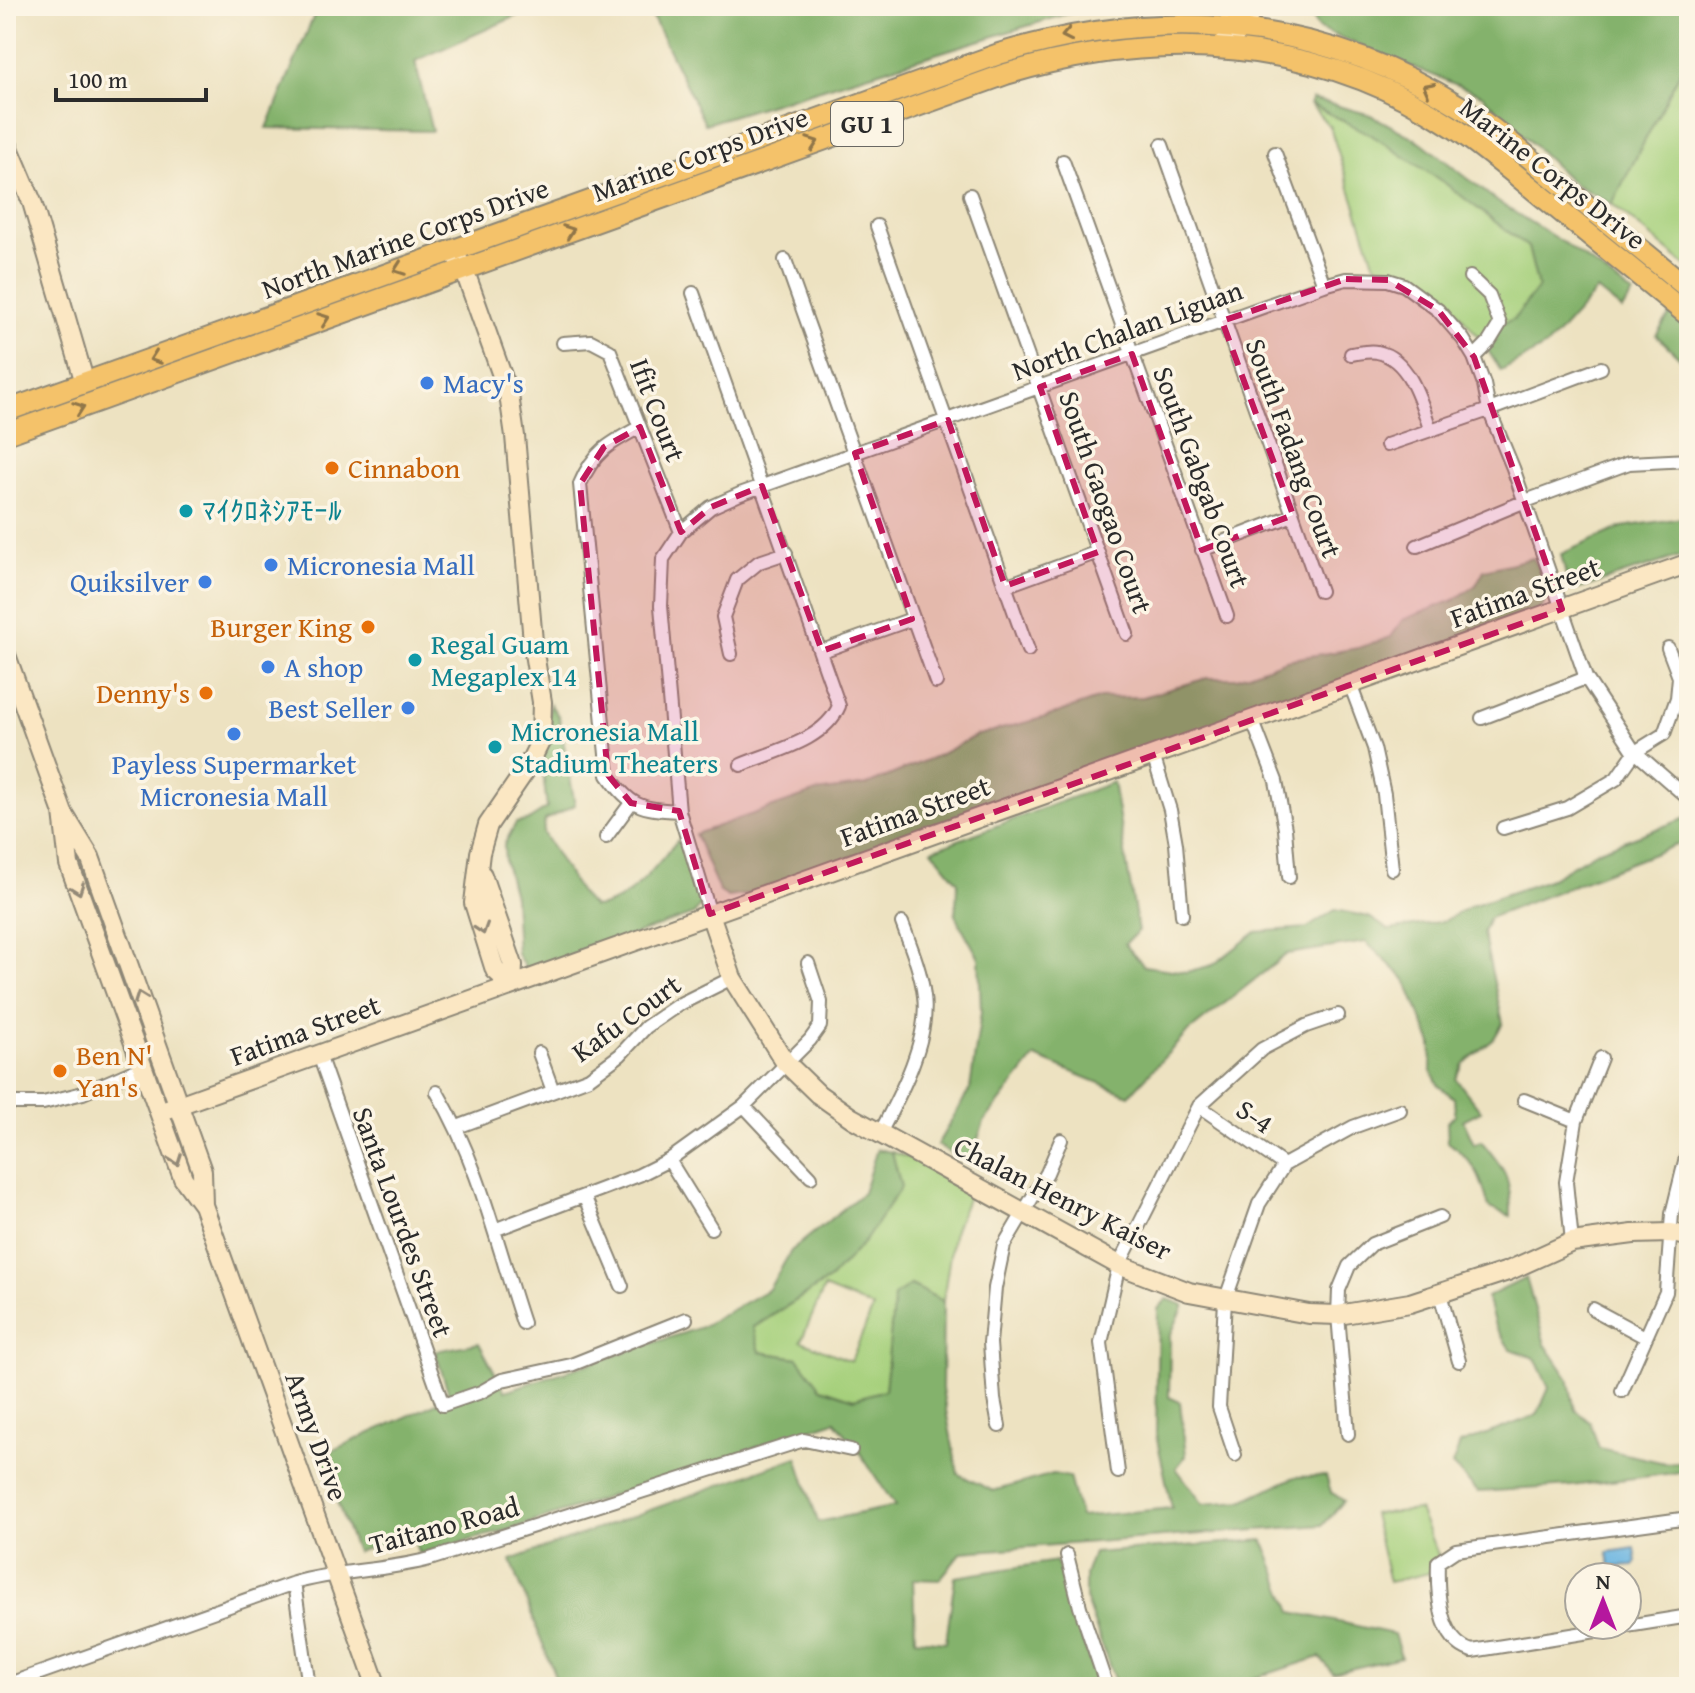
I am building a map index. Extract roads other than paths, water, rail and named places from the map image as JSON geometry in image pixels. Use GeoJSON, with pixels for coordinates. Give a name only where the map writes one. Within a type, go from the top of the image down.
{"type":"FeatureCollection","features":[{"type":"Feature","properties":{"kind":"main road"},"geometry":{"type":"LineString","coordinates":[[1235,6],[1235,27]]}},
{"type":"Feature","properties":{"kind":"main road"},"geometry":{"type":"LineString","coordinates":[[1226,48],[1235,27],[1256,6]]}},
{"type":"Feature","properties":{"kind":"main road","name":"North Marine Corps Drive"},"geometry":{"type":"LineString","coordinates":[[6,411],[1028,45],[1118,27],[1174,24],[1235,27],[1293,37],[1353,54],[1408,77],[1462,107],[1511,143],[1689,289]]}},
{"type":"Feature","properties":{"kind":"main road","name":"Marine Corps Drive"},"geometry":{"type":"LineString","coordinates":[[6,434],[1034,65],[1120,48],[1175,45],[1226,48],[1288,58],[1346,74],[1424,110],[1497,160],[1689,316]]}},
{"type":"Feature","properties":{"kind":"main road"},"geometry":{"type":"LineString","coordinates":[[6,141],[32,202],[85,383]]}},
{"type":"Feature","properties":{"kind":"main road"},"geometry":{"type":"LineString","coordinates":[[452,250],[483,343],[487,367],[515,436],[543,724],[535,753],[488,825],[474,903],[495,970],[512,985]]}},
{"type":"Feature","properties":{"kind":"main road","name":"Fatima Street"},"geometry":{"type":"LineString","coordinates":[[159,1112],[1689,563]]}},
{"type":"Feature","properties":{"kind":"main road","name":"Army Drive"},"geometry":{"type":"LineString","coordinates":[[6,655],[63,813],[90,857],[179,1105],[202,1171],[203,1205]]}},
{"type":"Feature","properties":{"kind":"main road","name":"Army Drive"},"geometry":{"type":"LineString","coordinates":[[63,813],[69,864],[183,1178],[203,1205],[377,1687]]}},
{"type":"Feature","properties":{"kind":"main road","name":"Chalan Henry Kaiser"},"geometry":{"type":"LineString","coordinates":[[710,914],[732,978],[785,1062],[818,1094],[880,1133],[1119,1265],[1189,1292],[1309,1314],[1338,1315],[1410,1303],[1440,1294],[1508,1271],[1572,1242],[1608,1236],[1680,1235]]}},
{"type":"Feature","properties":{"kind":"street","name":"South Fadang Court"},"geometry":{"type":"LineString","coordinates":[[1162,145],[1320,591]]}},
{"type":"Feature","properties":{"kind":"street"},"geometry":{"type":"LineString","coordinates":[[1275,153],[1324,285]]}},
{"type":"Feature","properties":{"kind":"street","name":"South Gabgab Court"},"geometry":{"type":"LineString","coordinates":[[1063,161],[1227,616]]}},
{"type":"Feature","properties":{"kind":"street","name":"South Gaogao Court"},"geometry":{"type":"LineString","coordinates":[[970,195],[1127,634]]}},
{"type":"Feature","properties":{"kind":"street"},"geometry":{"type":"LineString","coordinates":[[877,226],[1028,650]]}},
{"type":"Feature","properties":{"kind":"street"},"geometry":{"type":"LineString","coordinates":[[785,260],[936,682]]}},
{"type":"Feature","properties":{"kind":"street"},"geometry":{"type":"LineString","coordinates":[[1470,277],[1489,295],[1500,324],[1489,342],[1474,357]]}},
{"type":"Feature","properties":{"kind":"street","name":"North Chalan Liguan"},"geometry":{"type":"LineString","coordinates":[[710,914],[679,811],[661,606],[663,559],[681,532],[711,507],[762,486],[1346,279],[1388,280],[1404,285],[1438,310],[1463,339],[1484,384],[1489,410],[1513,468],[1586,678],[1635,752],[1689,799]]}},
{"type":"Feature","properties":{"kind":"street"},"geometry":{"type":"LineString","coordinates":[[693,293],[839,706],[833,720],[810,737],[741,765]]}},
{"type":"Feature","properties":{"kind":"street","name":"Ifit Court"},"geometry":{"type":"LineString","coordinates":[[563,343],[591,341],[610,351],[681,532]]}},
{"type":"Feature","properties":{"kind":"street"},"geometry":{"type":"LineString","coordinates":[[1351,354],[1374,351],[1394,358],[1411,382],[1430,429]]}},
{"type":"Feature","properties":{"kind":"street"},"geometry":{"type":"LineString","coordinates":[[1387,445],[1601,368]]}},
{"type":"Feature","properties":{"kind":"street"},"geometry":{"type":"LineString","coordinates":[[640,427],[604,447],[589,464],[580,484],[608,775],[631,803],[645,809],[679,811]]}},
{"type":"Feature","properties":{"kind":"street"},"geometry":{"type":"LineString","coordinates":[[1417,546],[1629,463],[1689,460]]}},
{"type":"Feature","properties":{"kind":"street"},"geometry":{"type":"LineString","coordinates":[[1202,550],[1293,515]]}},
{"type":"Feature","properties":{"kind":"street"},"geometry":{"type":"LineString","coordinates":[[1005,586],[1098,552]]}},
{"type":"Feature","properties":{"kind":"street"},"geometry":{"type":"LineString","coordinates":[[731,654],[723,617],[737,580],[759,562],[786,553]]}},
{"type":"Feature","properties":{"kind":"street"},"geometry":{"type":"LineString","coordinates":[[822,651],[912,619]]}},
{"type":"Feature","properties":{"kind":"street"},"geometry":{"type":"LineString","coordinates":[[1503,828],[1567,808],[1616,779],[1635,752],[1664,734],[1677,698],[1679,677],[1668,648]]}},
{"type":"Feature","properties":{"kind":"street"},"geometry":{"type":"LineString","coordinates":[[1482,718],[1586,678]]}},
{"type":"Feature","properties":{"kind":"street"},"geometry":{"type":"LineString","coordinates":[[1350,684],[1374,748],[1384,794],[1392,869]]}},
{"type":"Feature","properties":{"kind":"street"},"geometry":{"type":"LineString","coordinates":[[1252,719],[1276,781],[1285,829],[1289,877]]}},
{"type":"Feature","properties":{"kind":"street"},"geometry":{"type":"LineString","coordinates":[[1153,755],[1170,810],[1182,915]]}},
{"type":"Feature","properties":{"kind":"street"},"geometry":{"type":"LineString","coordinates":[[606,837],[631,803]]}},
{"type":"Feature","properties":{"kind":"street"},"geometry":{"type":"LineString","coordinates":[[880,1133],[900,1097],[922,1031],[925,999],[917,962],[902,923]]}},
{"type":"Feature","properties":{"kind":"street"},"geometry":{"type":"LineString","coordinates":[[494,1230],[585,1198],[669,1160],[744,1106],[820,1026],[821,1002],[808,963]]}},
{"type":"Feature","properties":{"kind":"street","name":"Kafu Court"},"geometry":{"type":"LineString","coordinates":[[457,1127],[589,1078],[620,1055],[646,1027],[678,1005],[732,978]]}},
{"type":"Feature","properties":{"kind":"street"},"geometry":{"type":"LineString","coordinates":[[1118,1472],[1101,1343],[1119,1265],[1199,1106],[1262,1049],[1306,1026],[1338,1015]]}},
{"type":"Feature","properties":{"kind":"street"},"geometry":{"type":"LineString","coordinates":[[539,1053],[553,1091]]}},
{"type":"Feature","properties":{"kind":"street","name":"Santa Lourdes Street"},"geometry":{"type":"LineString","coordinates":[[319,1055],[443,1405],[481,1392],[502,1380],[571,1365],[686,1319]]}},
{"type":"Feature","properties":{"kind":"street"},"geometry":{"type":"LineString","coordinates":[[1572,1242],[1566,1182],[1576,1121],[1601,1058]]}},
{"type":"Feature","properties":{"kind":"street"},"geometry":{"type":"LineString","coordinates":[[6,1103],[43,1103],[83,1093],[143,1067]]}},
{"type":"Feature","properties":{"kind":"street"},"geometry":{"type":"LineString","coordinates":[[437,1092],[457,1127],[523,1323]]}},
{"type":"Feature","properties":{"kind":"street"},"geometry":{"type":"LineString","coordinates":[[1524,1100],[1576,1121]]}},
{"type":"Feature","properties":{"kind":"street"},"geometry":{"type":"LineString","coordinates":[[744,1106],[811,1177]]}},
{"type":"Feature","properties":{"kind":"street","name":"S-4"},"geometry":{"type":"LineString","coordinates":[[1199,1106],[1284,1165]]}},
{"type":"Feature","properties":{"kind":"street"},"geometry":{"type":"LineString","coordinates":[[1235,1455],[1219,1407],[1225,1301],[1259,1204],[1284,1165],[1353,1127],[1400,1110]]}},
{"type":"Feature","properties":{"kind":"street"},"geometry":{"type":"LineString","coordinates":[[999,1426],[990,1343],[995,1288],[1004,1245],[1025,1212],[1061,1140]]}},
{"type":"Feature","properties":{"kind":"street"},"geometry":{"type":"LineString","coordinates":[[1622,1391],[1666,1292],[1680,1235],[1689,1145]]}},
{"type":"Feature","properties":{"kind":"street"},"geometry":{"type":"LineString","coordinates":[[669,1160],[711,1228]]}},
{"type":"Feature","properties":{"kind":"street"},"geometry":{"type":"LineString","coordinates":[[585,1198],[622,1286]]}},
{"type":"Feature","properties":{"kind":"street"},"geometry":{"type":"LineString","coordinates":[[1348,1434],[1338,1315],[1339,1290],[1349,1266],[1372,1244],[1440,1217]]}},
{"type":"Feature","properties":{"kind":"street"},"geometry":{"type":"LineString","coordinates":[[1440,1294],[1459,1361]]}},
{"type":"Feature","properties":{"kind":"street"},"geometry":{"type":"LineString","coordinates":[[1593,1309],[1645,1337]]}},
{"type":"Feature","properties":{"kind":"street","name":"Taitano Road"},"geometry":{"type":"LineString","coordinates":[[6,1685],[294,1583],[337,1573],[405,1566],[430,1559],[804,1440],[851,1450]]}},
{"type":"Feature","properties":{"kind":"street"},"geometry":{"type":"LineString","coordinates":[[1689,1518],[1487,1544],[1456,1550],[1438,1562],[1439,1599],[1450,1636],[1461,1648],[1472,1651],[1689,1616]]}},
{"type":"Feature","properties":{"kind":"street"},"geometry":{"type":"LineString","coordinates":[[1067,1555],[1080,1607],[1107,1687]]}},
{"type":"Feature","properties":{"kind":"street"},"geometry":{"type":"LineString","coordinates":[[294,1583],[309,1687]]}},
{"type":"Feature","properties":{"kind":"water"},"geometry":{"type":"Polygon","coordinates":[[[1635,1548],[1637,1561],[1609,1561],[1608,1552],[1635,1548]]]}},
{"type":"Feature","properties":{"kind":"place","name":"Macy's"},"geometry":{"type":"Point","coordinates":[427,383]}},
{"type":"Feature","properties":{"kind":"place","name":"Cinnabon"},"geometry":{"type":"Point","coordinates":[332,468]}},
{"type":"Feature","properties":{"kind":"place","name":"ﾏｲｸﾛﾈｼｱﾓｰﾙ"},"geometry":{"type":"Point","coordinates":[186,511]}},
{"type":"Feature","properties":{"kind":"place","name":"Micronesia Mall"},"geometry":{"type":"Point","coordinates":[271,565]}},
{"type":"Feature","properties":{"kind":"place","name":"Quiksilver"},"geometry":{"type":"Point","coordinates":[205,582]}},
{"type":"Feature","properties":{"kind":"place","name":"Burger King"},"geometry":{"type":"Point","coordinates":[368,627]}},
{"type":"Feature","properties":{"kind":"place","name":"Regal Guam Megaplex 14"},"geometry":{"type":"Point","coordinates":[415,660]}},
{"type":"Feature","properties":{"kind":"place","name":"A shop"},"geometry":{"type":"Point","coordinates":[268,667]}},
{"type":"Feature","properties":{"kind":"place","name":"Denny's"},"geometry":{"type":"Point","coordinates":[206,693]}},
{"type":"Feature","properties":{"kind":"place","name":"Best Seller"},"geometry":{"type":"Point","coordinates":[408,708]}},
{"type":"Feature","properties":{"kind":"place","name":"Payless Supermarket Micronesia Mall"},"geometry":{"type":"Point","coordinates":[234,734]}},
{"type":"Feature","properties":{"kind":"place","name":"Micronesia Mall Stadium Theaters"},"geometry":{"type":"Point","coordinates":[495,747]}},
{"type":"Feature","properties":{"kind":"place","name":"Ben N' Yan's"},"geometry":{"type":"Point","coordinates":[60,1071]}}]}
